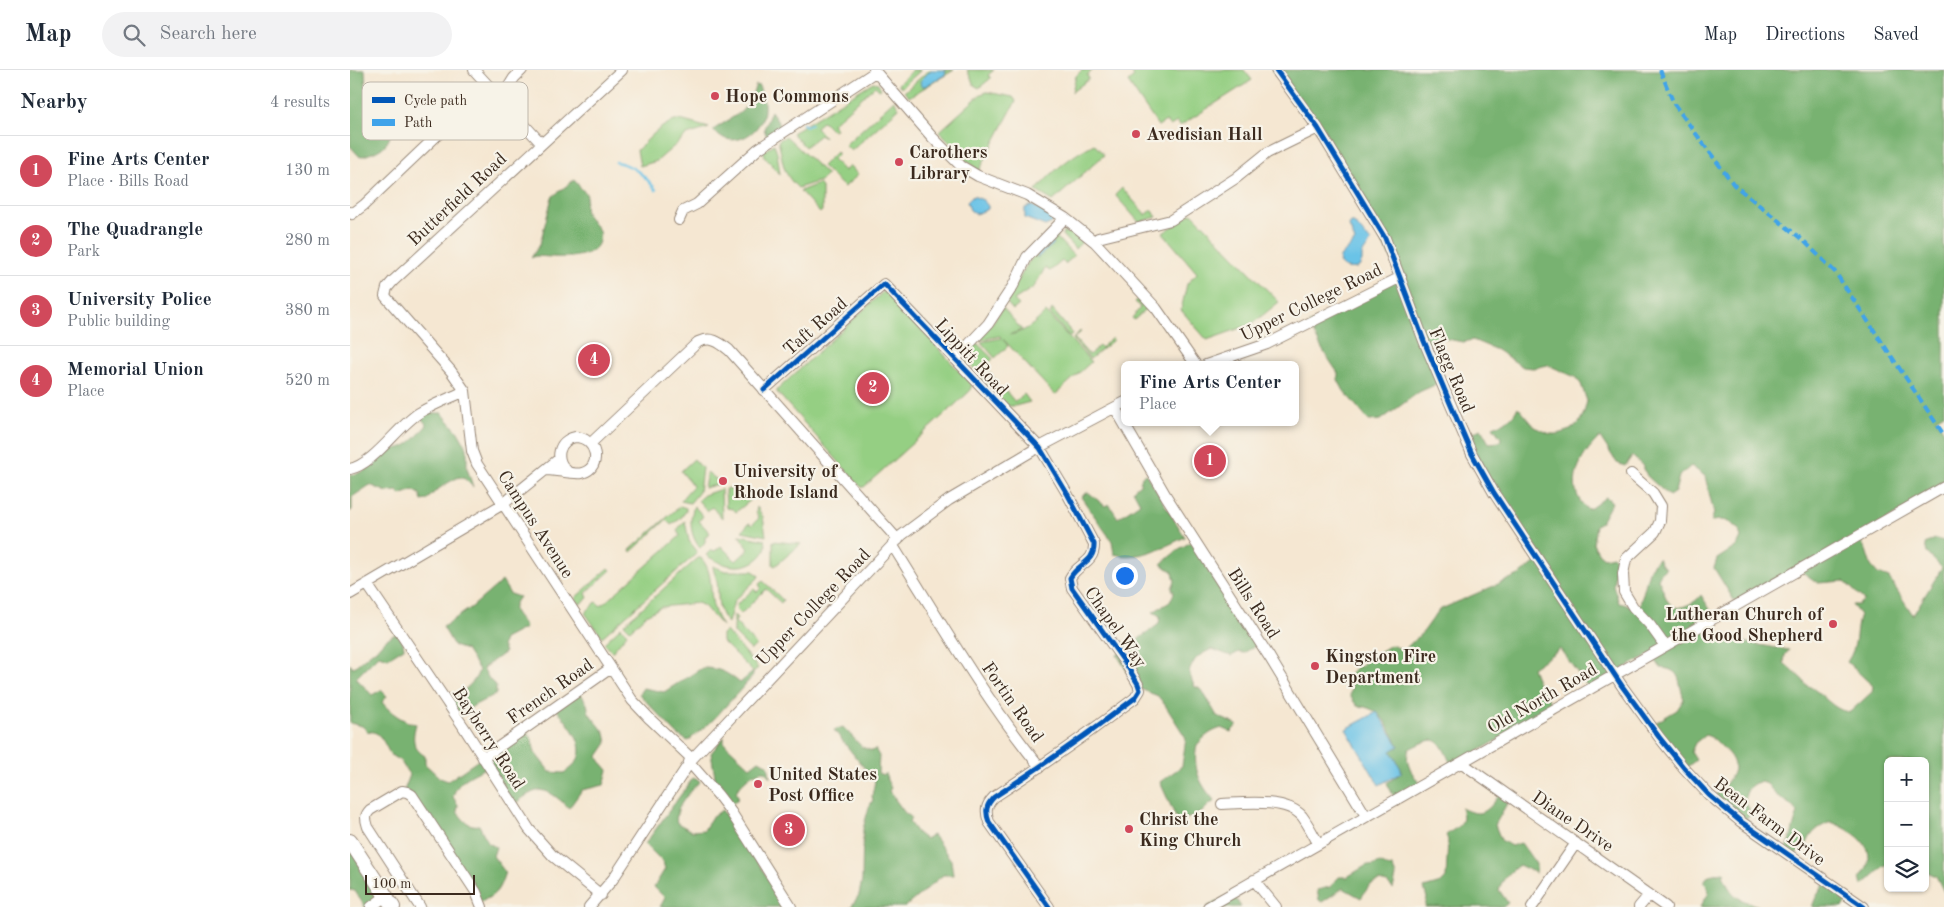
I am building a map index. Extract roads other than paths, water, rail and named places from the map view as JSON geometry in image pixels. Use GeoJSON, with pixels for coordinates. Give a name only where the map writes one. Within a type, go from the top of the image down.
{"type":"FeatureCollection","features":[{"type":"Feature","properties":{"kind":"main road"},"geometry":{"type":"LineString","coordinates":[[350,841],[389,901]]}},
{"type":"Feature","properties":{"kind":"street"},"geometry":{"type":"LineString","coordinates":[[474,70],[485,82]]}},
{"type":"Feature","properties":{"kind":"street"},"geometry":{"type":"LineString","coordinates":[[512,82],[522,70]]}},
{"type":"Feature","properties":{"kind":"street","name":"Butterfield Road"},"geometry":{"type":"LineString","coordinates":[[466,391],[451,371],[390,302],[386,295],[387,288],[541,143],[622,70]]}},
{"type":"Feature","properties":{"kind":"street","name":"Flagg Road"},"geometry":{"type":"LineString","coordinates":[[1276,70],[1318,128],[1385,238],[1427,347],[1472,454],[1512,521],[1615,675]]}},
{"type":"Feature","properties":{"kind":"street"},"geometry":{"type":"LineString","coordinates":[[679,220],[683,212],[697,204],[758,149],[874,71],[932,137],[961,166],[978,176],[1028,194],[1065,218],[1095,242],[1156,308],[1193,361]]}},
{"type":"Feature","properties":{"kind":"street"},"geometry":{"type":"LineString","coordinates":[[1095,242],[1098,238],[1106,235],[1171,220],[1236,178],[1267,154],[1318,128]]}},
{"type":"Feature","properties":{"kind":"street"},"geometry":{"type":"LineString","coordinates":[[528,129],[541,143]]}},
{"type":"Feature","properties":{"kind":"street"},"geometry":{"type":"LineString","coordinates":[[350,212],[352,214],[364,205],[432,140]]}},
{"type":"Feature","properties":{"kind":"street"},"geometry":{"type":"LineString","coordinates":[[955,358],[988,324],[1008,294],[1027,257],[1065,218]]}},
{"type":"Feature","properties":{"kind":"street","name":"Upper College Road"},"geometry":{"type":"LineString","coordinates":[[1218,361],[1267,344],[1401,277]]}},
{"type":"Feature","properties":{"kind":"street","name":"Lippitt Road"},"geometry":{"type":"LineString","coordinates":[[884,284],[1040,448]]}},
{"type":"Feature","properties":{"kind":"street","name":"Taft Road"},"geometry":{"type":"LineString","coordinates":[[764,390],[884,284]]}},
{"type":"Feature","properties":{"kind":"street","name":"Fortin Road"},"geometry":{"type":"LineString","coordinates":[[591,444],[698,342],[711,339],[719,342],[729,350],[896,543],[983,688],[1014,734],[1040,767],[994,797],[987,804],[986,814],[989,822],[1049,907]]}},
{"type":"Feature","properties":{"kind":"street"},"geometry":{"type":"LineString","coordinates":[[350,469],[360,465],[419,413],[466,391]]}},
{"type":"Feature","properties":{"kind":"street","name":"Campus Avenue"},"geometry":{"type":"LineString","coordinates":[[466,391],[472,451],[477,464],[632,700],[691,760],[731,812],[792,907]]}},
{"type":"Feature","properties":{"kind":"street","name":"Upper College Road"},"geometry":{"type":"LineString","coordinates":[[589,907],[601,894],[691,760],[856,583],[896,543],[937,507],[1032,452],[1121,404]]}},
{"type":"Feature","properties":{"kind":"street","name":"Bills Road"},"geometry":{"type":"LineString","coordinates":[[1115,408],[1121,418]]}},
{"type":"Feature","properties":{"kind":"street","name":"Bills Road"},"geometry":{"type":"LineString","coordinates":[[1125,426],[1166,496],[1270,658],[1366,816]]}},
{"type":"Feature","properties":{"kind":"street"},"geometry":{"type":"LineString","coordinates":[[548,470],[579,474],[591,468],[596,456],[591,444],[579,437],[569,438],[560,447],[559,459],[567,471]]}},
{"type":"Feature","properties":{"kind":"street","name":"Chapel Way"},"geometry":{"type":"LineString","coordinates":[[1040,448],[1094,544],[1094,552],[1091,558],[1075,570],[1070,578],[1072,588],[1126,664],[1140,690],[1130,701],[1040,767]]}},
{"type":"Feature","properties":{"kind":"street"},"geometry":{"type":"LineString","coordinates":[[350,594],[503,504],[548,470],[559,459]]}},
{"type":"Feature","properties":{"kind":"street"},"geometry":{"type":"LineString","coordinates":[[1631,474],[1652,493],[1661,506],[1660,521],[1655,532],[1626,559],[1623,574],[1624,592],[1633,607],[1650,625],[1665,646]]}},
{"type":"Feature","properties":{"kind":"street","name":"Old North Road"},"geometry":{"type":"LineString","coordinates":[[1208,907],[1944,487]]}},
{"type":"Feature","properties":{"kind":"street","name":"Bayberry Road"},"geometry":{"type":"LineString","coordinates":[[367,584],[529,829],[553,856],[601,894]]}},
{"type":"Feature","properties":{"kind":"street","name":"French Road"},"geometry":{"type":"LineString","coordinates":[[482,758],[611,668]]}},
{"type":"Feature","properties":{"kind":"street","name":"Bean Farm Drive"},"geometry":{"type":"LineString","coordinates":[[1615,675],[1665,745],[1708,795],[1740,821],[1864,907]]}},
{"type":"Feature","properties":{"kind":"street","name":"Diane Drive"},"geometry":{"type":"LineString","coordinates":[[1462,763],[1666,907]]}},
{"type":"Feature","properties":{"kind":"street"},"geometry":{"type":"LineString","coordinates":[[420,907],[368,827],[366,820],[366,815],[370,810],[402,791],[412,795],[462,871],[482,907]]}},
{"type":"Feature","properties":{"kind":"street"},"geometry":{"type":"LineString","coordinates":[[1222,804],[1246,802],[1290,807],[1301,816],[1318,843]]}},
{"type":"Feature","properties":{"kind":"street"},"geometry":{"type":"LineString","coordinates":[[1532,907],[1576,843]]}},
{"type":"Feature","properties":{"kind":"street"},"geometry":{"type":"LineString","coordinates":[[1254,880],[1276,907]]}},
{"type":"Feature","properties":{"kind":"street"},"geometry":{"type":"LineString","coordinates":[[1639,907],[1649,895]]}},
{"type":"Feature","properties":{"kind":"street"},"geometry":{"type":"LineString","coordinates":[[371,907],[389,901]]}},
{"type":"Feature","properties":{"kind":"water"},"geometry":{"type":"Polygon","coordinates":[[[931,70],[946,70],[945,75],[925,86],[921,86],[920,81],[931,70]]]}},
{"type":"Feature","properties":{"kind":"water"},"geometry":{"type":"Polygon","coordinates":[[[973,196],[983,200],[988,209],[976,214],[970,210],[967,202],[973,196]]]}},
{"type":"Feature","properties":{"kind":"water"},"geometry":{"type":"Polygon","coordinates":[[[1030,206],[1052,216],[1054,218],[1052,223],[1045,226],[1025,218],[1025,208],[1030,206]]]}},
{"type":"Feature","properties":{"kind":"water"},"geometry":{"type":"Polygon","coordinates":[[[1351,223],[1354,223],[1371,242],[1362,254],[1362,261],[1359,267],[1352,269],[1344,267],[1339,260],[1355,241],[1349,226],[1351,223]]]}},
{"type":"Feature","properties":{"kind":"water"},"geometry":{"type":"Polygon","coordinates":[[[1052,240],[1054,244],[1037,258],[1042,247],[1052,240]]]}},
{"type":"Feature","properties":{"kind":"water"},"geometry":{"type":"Polygon","coordinates":[[[1377,712],[1399,746],[1391,751],[1401,769],[1401,773],[1379,785],[1346,729],[1377,712]]]}},
{"type":"Feature","properties":{"kind":"waterway"},"geometry":{"type":"LineString","coordinates":[[803,124],[807,126],[811,124]]}},
{"type":"Feature","properties":{"kind":"waterway"},"geometry":{"type":"LineString","coordinates":[[616,162],[639,172],[656,190]]}},
{"type":"Feature","properties":{"kind":"place","name":"Hope Commons"},"geometry":{"type":"Point","coordinates":[715,96]}},
{"type":"Feature","properties":{"kind":"place","name":"Avedisian Hall"},"geometry":{"type":"Point","coordinates":[1136,134]}},
{"type":"Feature","properties":{"kind":"place","name":"Carothers Library"},"geometry":{"type":"Point","coordinates":[899,162]}},
{"type":"Feature","properties":{"kind":"place","name":"Memorial Union"},"geometry":{"type":"Point","coordinates":[594,360]}},
{"type":"Feature","properties":{"kind":"place","name":"The Quadrangle"},"geometry":{"type":"Point","coordinates":[873,388]}},
{"type":"Feature","properties":{"kind":"place","name":"Fine Arts Center"},"geometry":{"type":"Point","coordinates":[1210,461]}},
{"type":"Feature","properties":{"kind":"place","name":"University of Rhode Island"},"geometry":{"type":"Point","coordinates":[723,481]}},
{"type":"Feature","properties":{"kind":"place","name":"Lutheran Church of the Good Shepherd"},"geometry":{"type":"Point","coordinates":[1833,624]}},
{"type":"Feature","properties":{"kind":"place","name":"Kingston Fire Department"},"geometry":{"type":"Point","coordinates":[1315,666]}},
{"type":"Feature","properties":{"kind":"place","name":"United States Post Office"},"geometry":{"type":"Point","coordinates":[758,784]}},
{"type":"Feature","properties":{"kind":"place","name":"Christ the King Church"},"geometry":{"type":"Point","coordinates":[1129,829]}},
{"type":"Feature","properties":{"kind":"place","name":"University Police"},"geometry":{"type":"Point","coordinates":[789,830]}}]}
